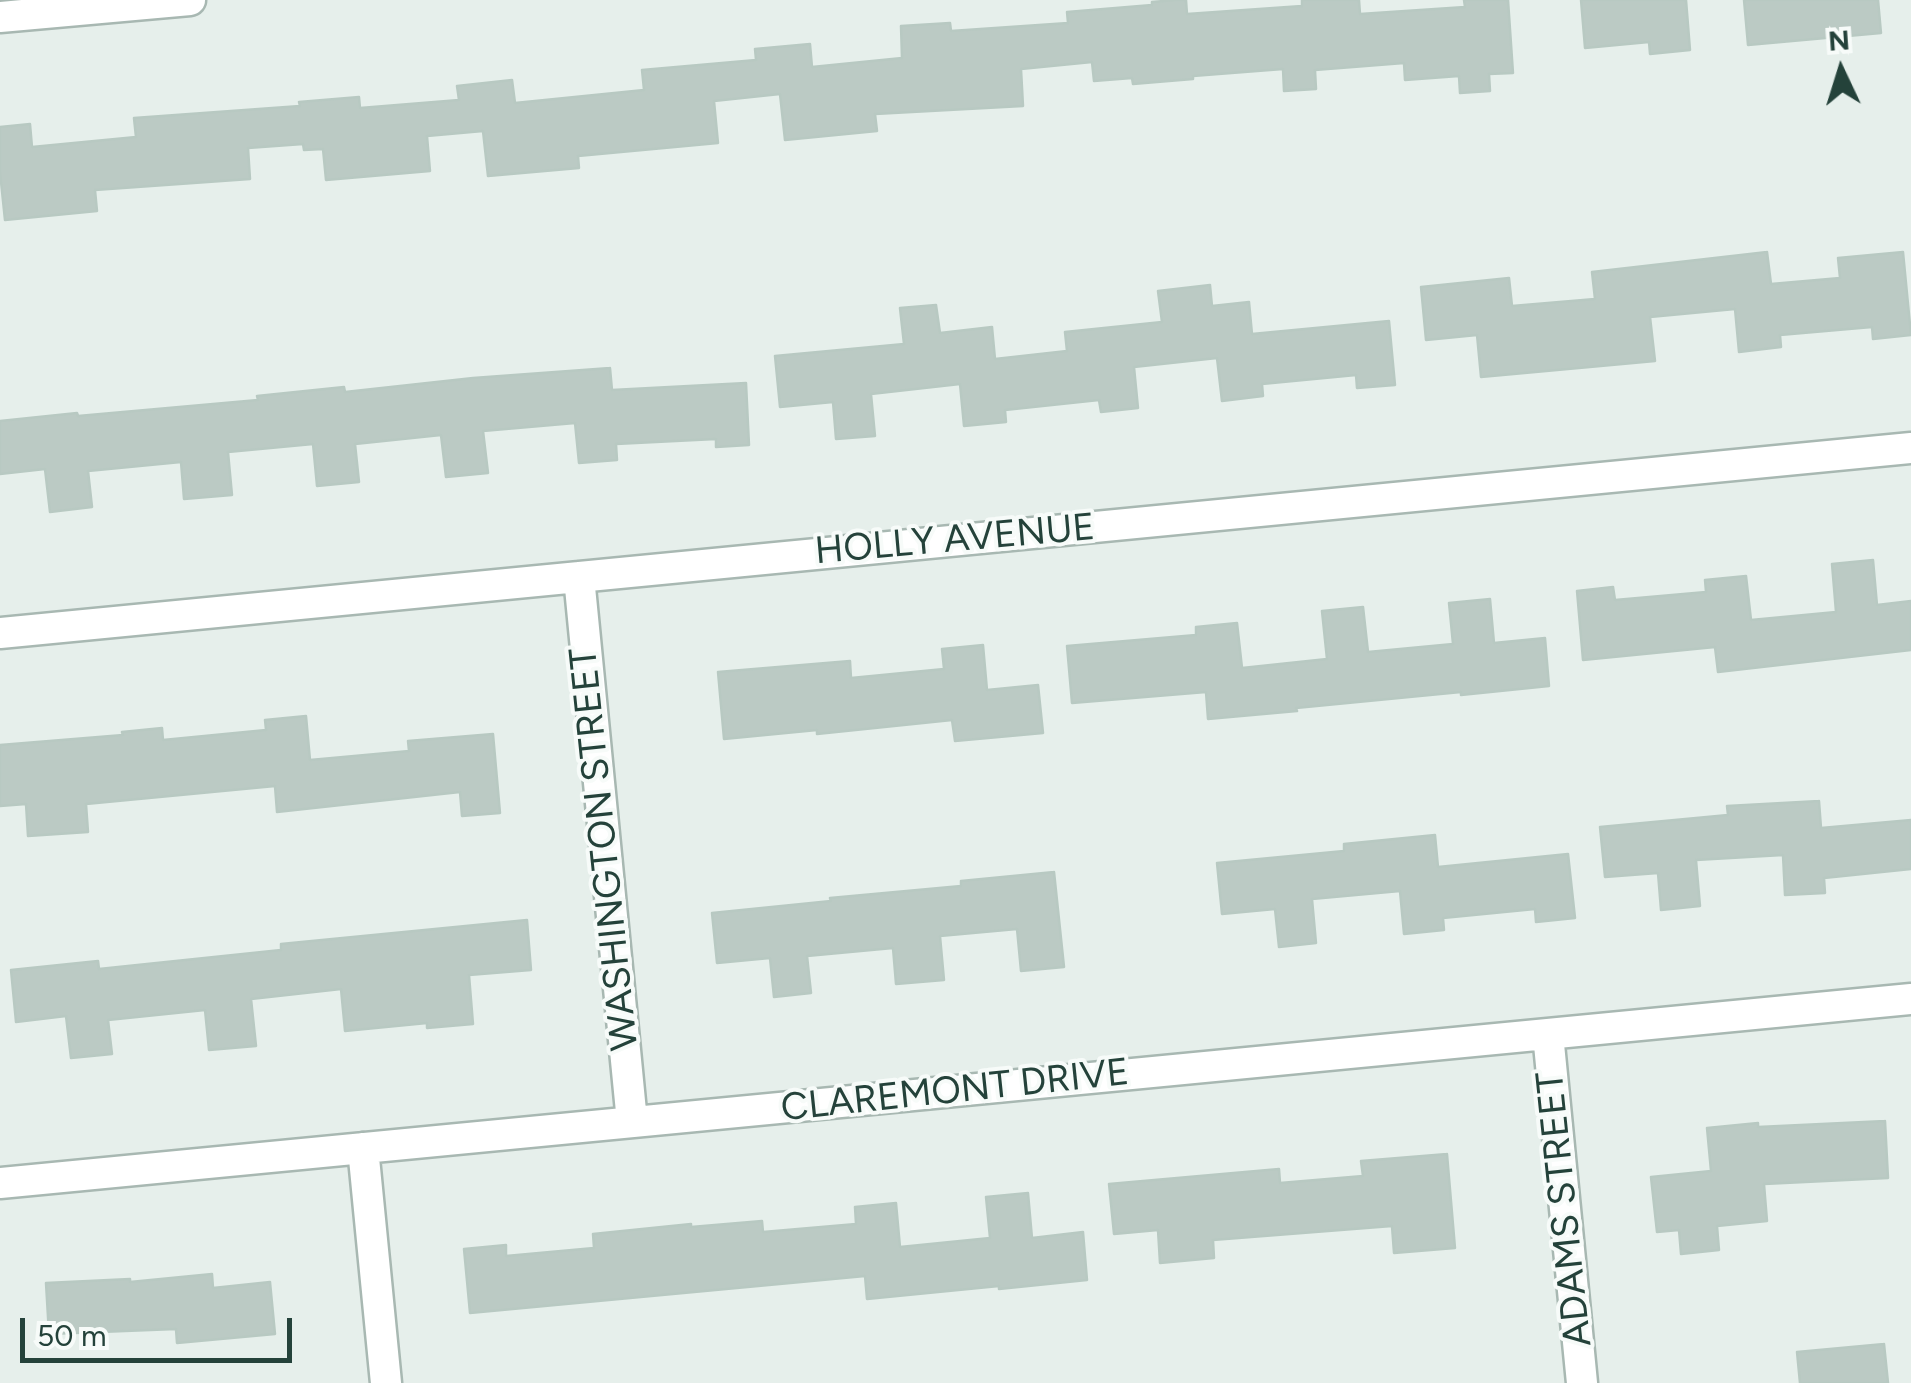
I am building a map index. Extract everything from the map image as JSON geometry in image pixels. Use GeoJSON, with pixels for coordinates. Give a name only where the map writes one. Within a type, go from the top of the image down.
{"type":"FeatureCollection","features":[{"type":"Feature","properties":{"kind":"street"},"geometry":{"type":"LineString","coordinates":[[0,18],[190,0]]}},
{"type":"Feature","properties":{"kind":"street","name":"HOLLY AVENUE"},"geometry":{"type":"LineString","coordinates":[[0,632],[1911,448]]}},
{"type":"Feature","properties":{"kind":"street","name":"WASHINGTON STREET"},"geometry":{"type":"LineString","coordinates":[[579,576],[632,1122]]}},
{"type":"Feature","properties":{"kind":"street","name":"CLAREMONT DRIVE"},"geometry":{"type":"LineString","coordinates":[[0,1183],[1911,999]]}},
{"type":"Feature","properties":{"kind":"street","name":"ADAMS STREET"},"geometry":{"type":"LineString","coordinates":[[1548,1034],[1582,1383]]}},
{"type":"Feature","properties":{"kind":"street"},"geometry":{"type":"LineString","coordinates":[[363,1148],[386,1383]]}},
{"type":"Feature","properties":{"kind":"building"},"geometry":{"type":"Polygon","coordinates":[[[1186,0],[1187,14],[1302,6],[1302,0],[1359,0],[1360,14],[1465,7],[1464,0],[1508,0],[1513,73],[1489,74],[1490,91],[1460,93],[1459,76],[1405,80],[1404,63],[1315,70],[1316,89],[1284,91],[1283,69],[1133,84],[1132,78],[1094,81],[1092,62],[1021,69],[1023,106],[875,114],[877,131],[785,140],[780,94],[714,101],[718,143],[578,156],[579,168],[488,176],[483,131],[427,136],[430,171],[326,180],[323,149],[304,150],[303,144],[248,148],[250,179],[95,190],[97,211],[5,220],[0,127],[30,124],[32,147],[136,137],[134,118],[300,106],[299,102],[359,97],[360,108],[459,100],[457,86],[512,80],[515,103],[644,90],[642,70],[756,60],[755,49],[810,44],[812,67],[902,58],[901,26],[950,23],[951,31],[1068,23],[1067,12],[1186,0]]]}},
{"type":"Feature","properties":{"kind":"building"},"geometry":{"type":"Polygon","coordinates":[[[1581,0],[1686,0],[1690,50],[1650,54],[1649,42],[1585,48],[1581,0]]]}},
{"type":"Feature","properties":{"kind":"building"},"geometry":{"type":"Polygon","coordinates":[[[1744,0],[1878,0],[1881,33],[1748,45],[1744,0]]]}},
{"type":"Feature","properties":{"kind":"building"},"geometry":{"type":"Polygon","coordinates":[[[1767,252],[1771,284],[1840,278],[1838,258],[1903,252],[1911,335],[1873,339],[1872,327],[1780,335],[1781,347],[1739,352],[1735,309],[1650,317],[1655,361],[1481,377],[1477,335],[1426,340],[1421,287],[1509,278],[1512,306],[1595,299],[1592,272],[1767,252]]]}},
{"type":"Feature","properties":{"kind":"building"},"geometry":{"type":"Polygon","coordinates":[[[1210,285],[1212,306],[1249,302],[1252,334],[1389,321],[1395,385],[1357,388],[1356,375],[1262,384],[1263,396],[1222,401],[1217,358],[1134,367],[1138,408],[1101,412],[1099,400],[1005,410],[1006,422],[964,426],[960,384],[871,394],[875,436],[836,439],[833,402],[780,407],[775,356],[904,344],[900,308],[936,305],[940,333],[992,327],[995,359],[1067,351],[1065,332],[1162,322],[1158,291],[1210,285]]]}},
{"type":"Feature","properties":{"kind":"building"},"geometry":{"type":"Polygon","coordinates":[[[610,368],[612,390],[746,383],[749,445],[716,447],[716,439],[616,444],[617,460],[579,463],[575,423],[483,431],[488,473],[446,477],[441,435],[355,444],[359,482],[317,486],[313,444],[228,452],[232,495],[184,499],[181,462],[88,471],[92,507],[50,512],[45,469],[0,474],[0,421],[258,400],[257,396],[344,387],[345,392],[610,368]]]}},
{"type":"Feature","properties":{"kind":"building"},"geometry":{"type":"Polygon","coordinates":[[[1873,560],[1877,605],[1911,601],[1911,650],[1718,672],[1715,647],[1583,660],[1577,591],[1613,587],[1615,600],[1706,592],[1705,580],[1746,576],[1751,620],[1836,612],[1832,564],[1873,560]]]}},
{"type":"Feature","properties":{"kind":"building"},"geometry":{"type":"Polygon","coordinates":[[[1490,599],[1494,643],[1545,638],[1549,686],[1208,719],[1206,692],[1072,703],[1067,646],[1196,635],[1196,627],[1237,623],[1242,668],[1327,659],[1322,611],[1363,607],[1368,652],[1453,644],[1449,603],[1490,599]]]}},
{"type":"Feature","properties":{"kind":"building"},"geometry":{"type":"Polygon","coordinates":[[[983,645],[987,690],[1038,685],[1043,733],[955,741],[952,720],[724,739],[718,672],[850,661],[851,678],[944,669],[942,649],[983,645]]]}},
{"type":"Feature","properties":{"kind":"building"},"geometry":{"type":"Polygon","coordinates":[[[306,716],[310,760],[409,751],[408,741],[493,734],[500,813],[462,816],[460,792],[277,812],[275,786],[86,804],[88,832],[28,836],[26,804],[0,806],[0,745],[162,728],[163,740],[266,730],[265,720],[306,716]]]}},
{"type":"Feature","properties":{"kind":"building"},"geometry":{"type":"Polygon","coordinates":[[[1819,801],[1821,828],[1911,820],[1911,869],[1824,878],[1825,893],[1785,895],[1783,855],[1696,860],[1700,906],[1661,910],[1658,873],[1605,877],[1600,827],[1728,815],[1727,806],[1819,801]]]}},
{"type":"Feature","properties":{"kind":"building"},"geometry":{"type":"Polygon","coordinates":[[[1435,835],[1438,867],[1568,854],[1575,918],[1536,922],[1535,909],[1443,918],[1444,930],[1404,934],[1400,891],[1312,899],[1316,943],[1279,947],[1275,909],[1222,914],[1217,863],[1344,851],[1344,844],[1435,835]]]}},
{"type":"Feature","properties":{"kind":"building"},"geometry":{"type":"Polygon","coordinates":[[[1054,872],[1064,967],[1021,971],[1017,929],[940,936],[944,980],[896,984],[893,948],[807,956],[811,993],[774,997],[770,958],[717,963],[712,913],[1054,872]]]}},
{"type":"Feature","properties":{"kind":"building"},"geometry":{"type":"Polygon","coordinates":[[[527,920],[531,970],[469,975],[473,1024],[427,1028],[427,1023],[345,1031],[341,989],[251,999],[256,1046],[209,1050],[205,1010],[108,1020],[112,1054],[71,1058],[66,1016],[16,1022],[11,970],[98,961],[99,969],[281,950],[281,944],[527,920]]]}},
{"type":"Feature","properties":{"kind":"building"},"geometry":{"type":"Polygon","coordinates":[[[1885,1121],[1888,1178],[1764,1184],[1767,1221],[1717,1226],[1719,1250],[1681,1254],[1679,1230],[1657,1232],[1651,1177],[1711,1171],[1707,1128],[1885,1121]]]}},
{"type":"Feature","properties":{"kind":"building"},"geometry":{"type":"Polygon","coordinates":[[[1447,1154],[1455,1248],[1394,1253],[1392,1226],[1213,1240],[1214,1258],[1160,1263],[1158,1230],[1114,1234],[1109,1184],[1279,1169],[1280,1183],[1363,1176],[1361,1161],[1447,1154]]]}},
{"type":"Feature","properties":{"kind":"building"},"geometry":{"type":"Polygon","coordinates":[[[1028,1193],[1032,1238],[1083,1232],[1087,1280],[867,1299],[865,1276],[470,1313],[464,1249],[506,1245],[506,1256],[594,1248],[593,1234],[691,1224],[762,1221],[763,1232],[856,1224],[855,1207],[896,1203],[900,1247],[990,1238],[986,1197],[1028,1193]]]}},
{"type":"Feature","properties":{"kind":"building"},"geometry":{"type":"Polygon","coordinates":[[[212,1274],[213,1288],[270,1282],[275,1334],[177,1343],[176,1329],[49,1334],[46,1283],[130,1282],[212,1274]]]}},
{"type":"Feature","properties":{"kind":"building"},"geometry":{"type":"Polygon","coordinates":[[[1884,1344],[1888,1383],[1800,1383],[1797,1352],[1884,1344]]]}}]}
